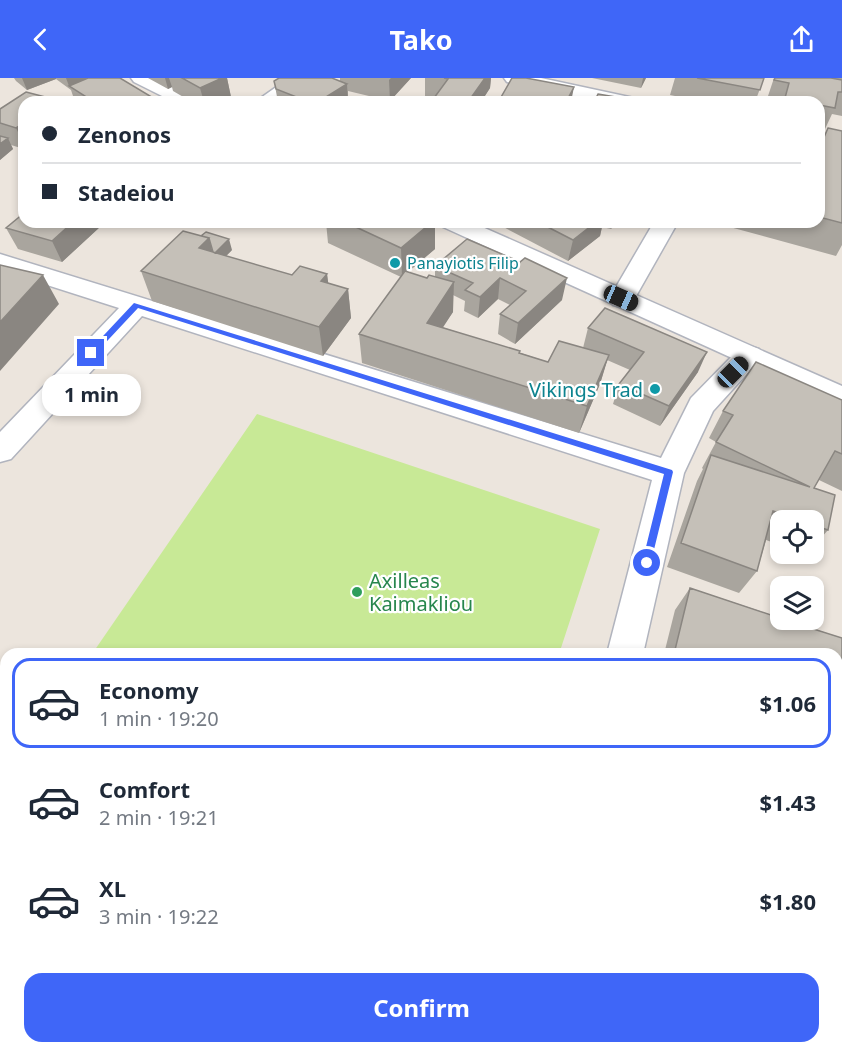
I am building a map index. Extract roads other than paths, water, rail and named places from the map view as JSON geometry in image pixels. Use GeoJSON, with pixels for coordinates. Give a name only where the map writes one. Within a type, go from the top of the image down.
{"type":"FeatureCollection","features":[{"type":"Feature","properties":{"kind":"street"},"geometry":{"type":"LineString","coordinates":[[141,78],[177,96]]}},
{"type":"Feature","properties":{"kind":"street"},"geometry":{"type":"LineString","coordinates":[[274,96],[302,78]]}},
{"type":"Feature","properties":{"kind":"street"},"geometry":{"type":"LineString","coordinates":[[514,78],[599,96]]}},
{"type":"Feature","properties":{"kind":"street"},"geometry":{"type":"LineString","coordinates":[[464,228],[842,398]]}},
{"type":"Feature","properties":{"kind":"street"},"geometry":{"type":"LineString","coordinates":[[621,298],[662,228]]}},
{"type":"Feature","properties":{"kind":"street"},"geometry":{"type":"LineString","coordinates":[[0,262],[669,472]]}},
{"type":"Feature","properties":{"kind":"street"},"geometry":{"type":"LineString","coordinates":[[0,451],[137,305]]}},
{"type":"Feature","properties":{"kind":"street"},"geometry":{"type":"LineString","coordinates":[[626,648],[669,472],[701,405],[749,356]]}},
{"type":"Feature","properties":{"kind":"place","name":"Panayiotis Filip"},"geometry":{"type":"Point","coordinates":[395,263]}},
{"type":"Feature","properties":{"kind":"place","name":"Vikings Trad"},"geometry":{"type":"Point","coordinates":[655,389]}},
{"type":"Feature","properties":{"kind":"place","name":"Axilleas Kaimakliou"},"geometry":{"type":"Point","coordinates":[357,592]}}]}
